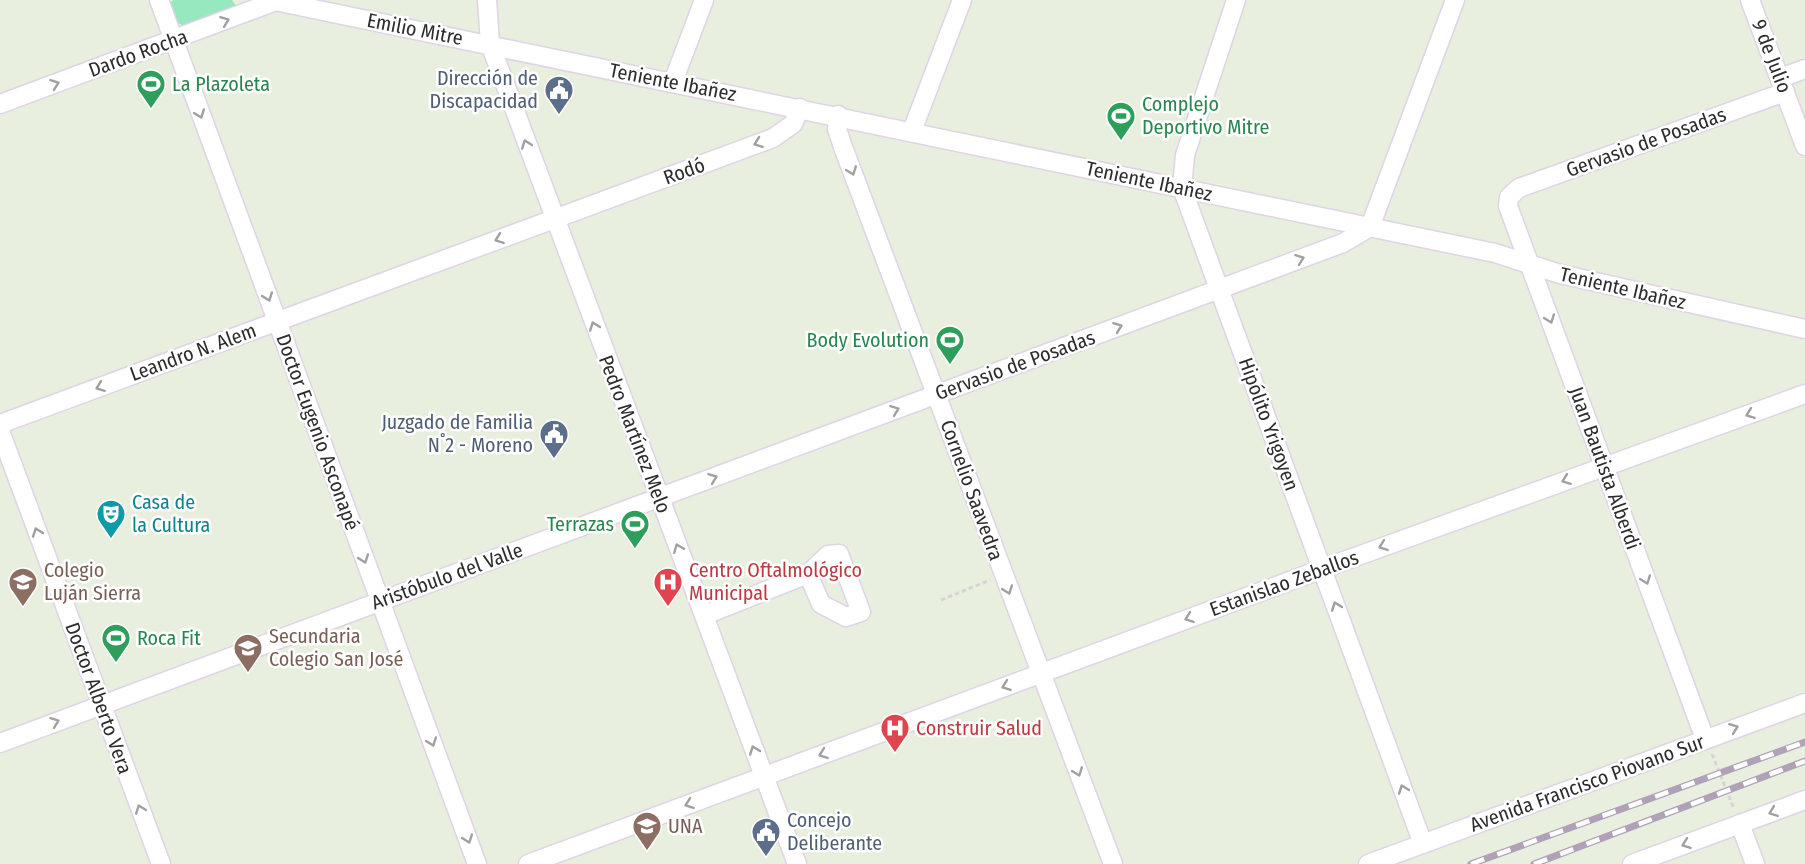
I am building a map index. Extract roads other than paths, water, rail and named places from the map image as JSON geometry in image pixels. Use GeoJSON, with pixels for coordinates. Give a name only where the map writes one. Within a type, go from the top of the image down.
{"type":"FeatureCollection","features":[{"type":"Feature","properties":{"kind":"street","name":"Doctor Eugenio Asconapé"},"geometry":{"type":"LineString","coordinates":[[159,0],[477,864]]}},
{"type":"Feature","properties":{"kind":"street","name":"Pedro Martínez Melo"},"geometry":{"type":"LineString","coordinates":[[487,0],[490,44],[658,498],[705,615],[797,864]]}},
{"type":"Feature","properties":{"kind":"street"},"geometry":{"type":"LineString","coordinates":[[673,82],[704,0]]}},
{"type":"Feature","properties":{"kind":"street"},"geometry":{"type":"LineString","coordinates":[[912,131],[962,0]]}},
{"type":"Feature","properties":{"kind":"street","name":"Hipólito Yrigoyen"},"geometry":{"type":"LineString","coordinates":[[1236,0],[1185,155],[1182,188],[1424,844]]}},
{"type":"Feature","properties":{"kind":"street"},"geometry":{"type":"LineString","coordinates":[[1370,227],[1455,0]]}},
{"type":"Feature","properties":{"kind":"street","name":"9 de Julio"},"geometry":{"type":"LineString","coordinates":[[1750,0],[1805,146]]}},
{"type":"Feature","properties":{"kind":"street","name":"Dardo Rocha"},"geometry":{"type":"LineString","coordinates":[[0,104],[273,1]]}},
{"type":"Feature","properties":{"kind":"street","name":"Emilio Mitre"},"geometry":{"type":"LineString","coordinates":[[273,1],[490,44]]}},
{"type":"Feature","properties":{"kind":"street","name":"Teniente Ibañez"},"geometry":{"type":"LineString","coordinates":[[490,44],[1495,253],[1560,274],[1805,329]]}},
{"type":"Feature","properties":{"kind":"street","name":"Gervasio de Posadas"},"geometry":{"type":"LineString","coordinates":[[1509,197],[1519,188],[1783,85],[1805,69]]}},
{"type":"Feature","properties":{"kind":"street","name":"Rodó"},"geometry":{"type":"LineString","coordinates":[[554,219],[773,138],[793,124],[800,108]]}},
{"type":"Feature","properties":{"kind":"street","name":"Cornelio Saavedra"},"geometry":{"type":"LineString","coordinates":[[838,115],[837,129],[843,147],[1113,864]]}},
{"type":"Feature","properties":{"kind":"street","name":"Juan Bautista Alberdi"},"geometry":{"type":"LineString","coordinates":[[1509,197],[1508,206],[1705,739]]}},
{"type":"Feature","properties":{"kind":"street","name":"Leandro N. Alem"},"geometry":{"type":"LineString","coordinates":[[0,424],[554,219]]}},
{"type":"Feature","properties":{"kind":"street","name":"Gervasio de Posadas"},"geometry":{"type":"LineString","coordinates":[[658,498],[1342,243],[1370,227]]}},
{"type":"Feature","properties":{"kind":"street","name":"Estanislao Zeballos"},"geometry":{"type":"LineString","coordinates":[[528,864],[1322,569],[1805,394]]}},
{"type":"Feature","properties":{"kind":"street","name":"Doctor Alberto Vera"},"geometry":{"type":"LineString","coordinates":[[0,430],[161,864]]}},
{"type":"Feature","properties":{"kind":"street","name":"Aristóbulo del Valle"},"geometry":{"type":"LineString","coordinates":[[0,743],[658,498]]}},
{"type":"Feature","properties":{"kind":"street"},"geometry":{"type":"LineString","coordinates":[[705,615],[808,574]]}},
{"type":"Feature","properties":{"kind":"street","name":"Avenida Francisco Piovano Sur"},"geometry":{"type":"LineString","coordinates":[[1368,864],[1805,703]]}},
{"type":"Feature","properties":{"kind":"street"},"geometry":{"type":"LineString","coordinates":[[1632,864],[1805,800]]}},
{"type":"Feature","properties":{"kind":"street"},"geometry":{"type":"LineString","coordinates":[[1740,824],[1755,864]]}},
{"type":"Feature","properties":{"kind":"railway"},"geometry":{"type":"LineString","coordinates":[[1471,864],[1805,742]]}},
{"type":"Feature","properties":{"kind":"railway"},"geometry":{"type":"LineString","coordinates":[[1534,864],[1805,761]]}},
{"type":"Feature","properties":{"kind":"place","name":"La Plazoleta"},"geometry":{"type":"Point","coordinates":[151,110]}},
{"type":"Feature","properties":{"kind":"place","name":"Dirección de Discapacidad"},"geometry":{"type":"Point","coordinates":[559,116]}},
{"type":"Feature","properties":{"kind":"place","name":"Complejo Deportivo Mitre"},"geometry":{"type":"Point","coordinates":[1121,142]}},
{"type":"Feature","properties":{"kind":"place","name":"Body Evolution"},"geometry":{"type":"Point","coordinates":[950,366]}},
{"type":"Feature","properties":{"kind":"place","name":"Juzgado de Familia N˚2 - Moreno"},"geometry":{"type":"Point","coordinates":[554,460]}},
{"type":"Feature","properties":{"kind":"place","name":"Casa de la Cultura"},"geometry":{"type":"Point","coordinates":[111,540]}},
{"type":"Feature","properties":{"kind":"place","name":"Terrazas"},"geometry":{"type":"Point","coordinates":[635,550]}},
{"type":"Feature","properties":{"kind":"place","name":"Colegio Luján Sierra"},"geometry":{"type":"Point","coordinates":[23,608]}},
{"type":"Feature","properties":{"kind":"place","name":"Centro Oftalmológico Municipal"},"geometry":{"type":"Point","coordinates":[668,608]}},
{"type":"Feature","properties":{"kind":"place","name":"Roca Fit"},"geometry":{"type":"Point","coordinates":[116,664]}},
{"type":"Feature","properties":{"kind":"place","name":"Secundaria Colegio San José"},"geometry":{"type":"Point","coordinates":[248,674]}},
{"type":"Feature","properties":{"kind":"place","name":"Construir Salud"},"geometry":{"type":"Point","coordinates":[895,754]}},
{"type":"Feature","properties":{"kind":"place","name":"UNA"},"geometry":{"type":"Point","coordinates":[647,852]}},
{"type":"Feature","properties":{"kind":"place","name":"Concejo Deliberante"},"geometry":{"type":"Point","coordinates":[766,858]}}]}
